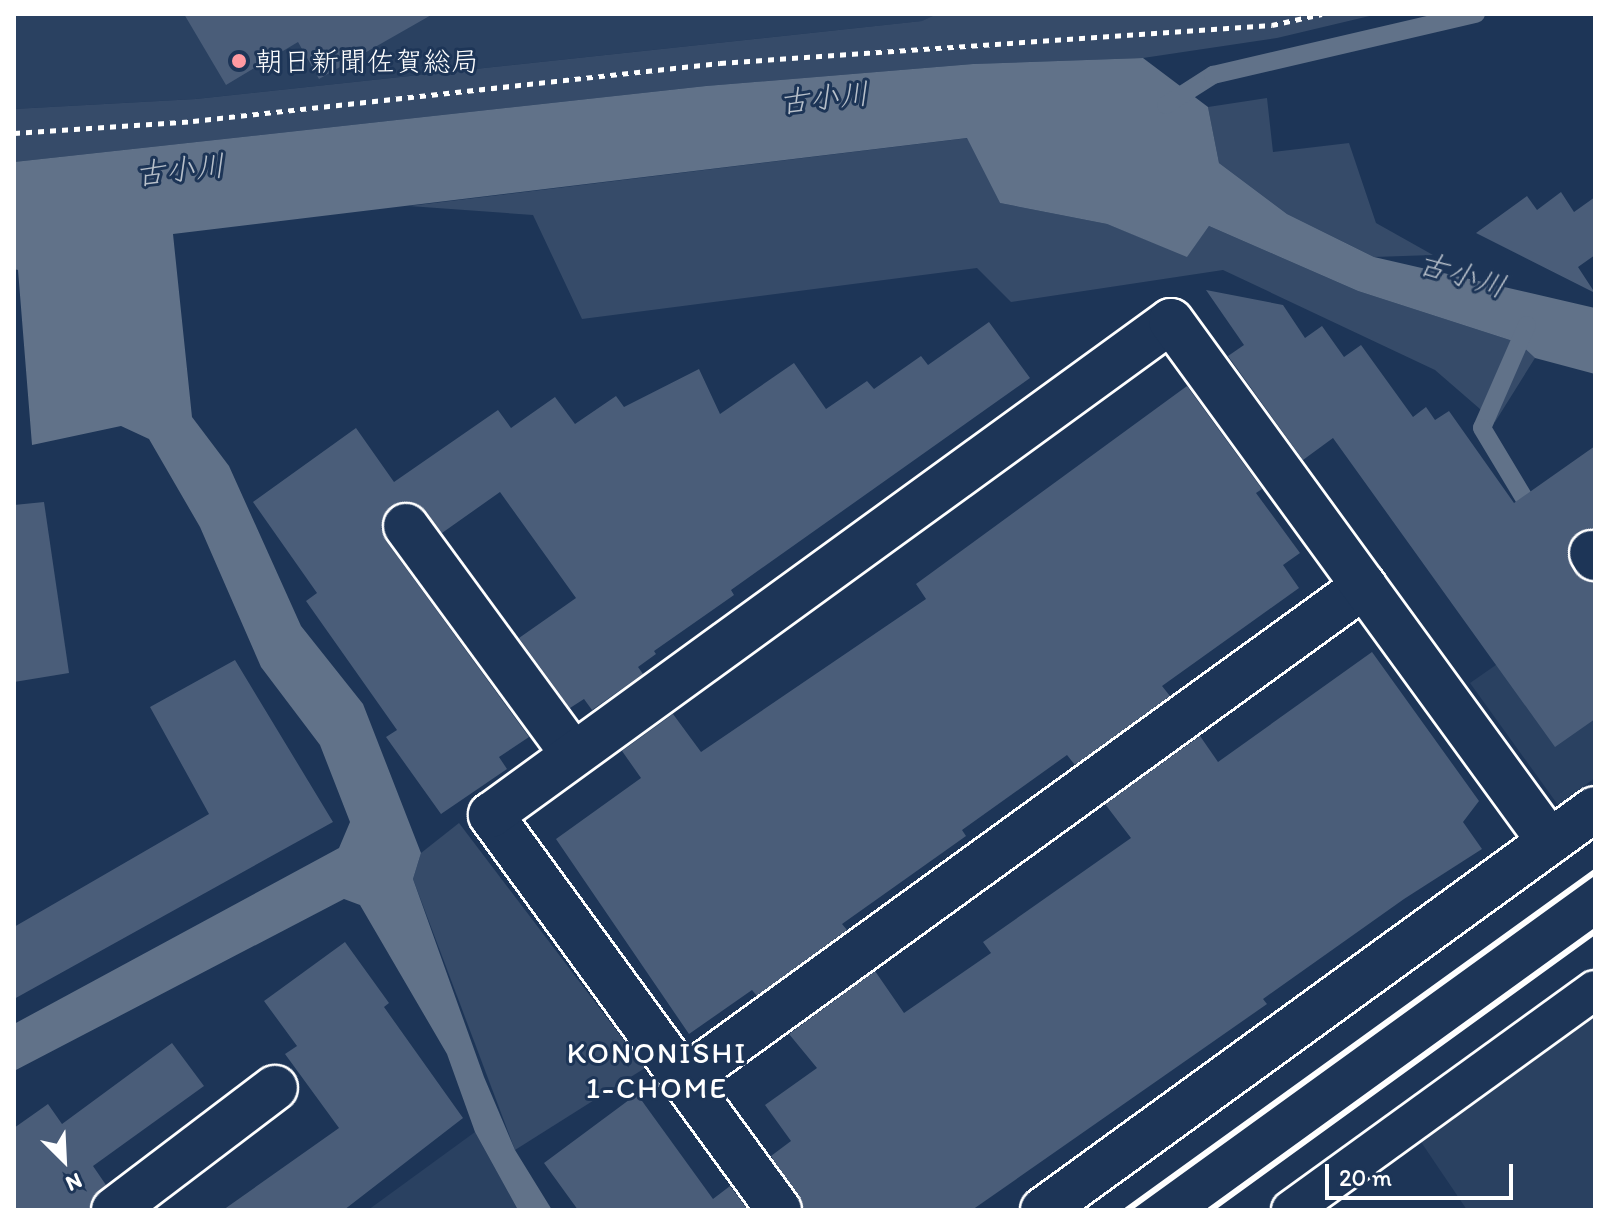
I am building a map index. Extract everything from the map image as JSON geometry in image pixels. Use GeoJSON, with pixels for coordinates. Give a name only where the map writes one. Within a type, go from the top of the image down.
{"type":"FeatureCollection","features":[{"type":"Feature","properties":{"kind":"street"},"geometry":{"type":"LineString","coordinates":[[779,1210],[491,815],[1171,321],[1550,842]]}},
{"type":"Feature","properties":{"kind":"street"},"geometry":{"type":"LineString","coordinates":[[406,526],[573,754]]}},
{"type":"Feature","properties":{"kind":"street"},"geometry":{"type":"LineString","coordinates":[[684,1079],[1364,586]]}},
{"type":"Feature","properties":{"kind":"street"},"geometry":{"type":"LineString","coordinates":[[1043,1210],[1595,809]]}},
{"type":"Feature","properties":{"kind":"street"},"geometry":{"type":"LineString","coordinates":[[114,1210],[275,1088]]}},
{"type":"Feature","properties":{"kind":"lane"},"geometry":{"type":"LineString","coordinates":[[1291,1210],[1595,990]]}},
{"type":"Feature","properties":{"kind":"path"},"geometry":{"type":"LineString","coordinates":[[14,133],[193,121],[720,63],[1272,25],[1322,14]]}},
{"type":"Feature","properties":{"kind":"shaded area"},"geometry":{"type":"Polygon","coordinates":[[[14,14],[937,14],[923,21],[196,99],[14,109],[14,14]]]}},
{"type":"Feature","properties":{"kind":"shaded area"},"geometry":{"type":"Polygon","coordinates":[[[937,14],[1378,14],[1277,38],[1143,58],[973,64],[706,86],[14,162],[14,109],[196,99],[922,21],[937,14]]]}},
{"type":"Feature","properties":{"kind":"shaded area"},"geometry":{"type":"Polygon","coordinates":[[[1267,98],[1273,152],[1349,143],[1376,223],[1433,255],[1374,257],[1287,214],[1219,163],[1208,107],[1267,98]]]}},
{"type":"Feature","properties":{"kind":"shaded area"},"geometry":{"type":"Polygon","coordinates":[[[968,138],[1000,203],[1107,224],[1187,256],[1209,226],[1358,291],[1519,343],[1535,358],[1495,422],[1435,370],[1223,270],[1011,302],[977,268],[582,319],[533,215],[409,206],[968,138]]]}},
{"type":"Feature","properties":{"kind":"shaded area"},"geometry":{"type":"Polygon","coordinates":[[[1595,596],[1595,778],[1558,805],[1470,683],[1595,596]]]}},
{"type":"Feature","properties":{"kind":"shaded area"},"geometry":{"type":"Polygon","coordinates":[[[459,823],[645,1068],[515,1150],[413,879],[421,853],[459,823]]]}},
{"type":"Feature","properties":{"kind":"shaded area"},"geometry":{"type":"Polygon","coordinates":[[[1595,965],[1595,1210],[1467,1210],[1398,1108],[1595,965]]]}},
{"type":"Feature","properties":{"kind":"shaded area"},"geometry":{"type":"Polygon","coordinates":[[[475,1132],[518,1210],[368,1210],[475,1132]]]}},
{"type":"Feature","properties":{"kind":"water","name":"古小川"},"geometry":{"type":"Polygon","coordinates":[[[1143,58],[1208,107],[1219,163],[1287,214],[1374,257],[1595,308],[1595,374],[1535,358],[1519,343],[1358,291],[1209,226],[1187,257],[1107,224],[1000,203],[967,138],[173,234],[192,417],[229,466],[301,626],[363,704],[421,853],[413,879],[484,1077],[515,1150],[552,1210],[518,1210],[475,1132],[447,1054],[360,905],[344,899],[14,1071],[14,1024],[339,848],[350,822],[320,745],[261,667],[200,527],[149,439],[121,426],[32,445],[18,270],[14,269],[14,162],[706,86],[973,64],[1143,58]]]}},
{"type":"Feature","properties":{"kind":"building","name":"朝日新聞佐賀総局"},"geometry":{"type":"Polygon","coordinates":[[[184,14],[433,14],[319,79],[298,42],[226,85],[184,14]]]}},
{"type":"Feature","properties":{"kind":"building"},"geometry":{"type":"Polygon","coordinates":[[[1561,192],[1574,212],[1595,197],[1595,255],[1578,267],[1595,293],[1476,233],[1527,196],[1537,210],[1561,192]]]}},
{"type":"Feature","properties":{"kind":"building"},"geometry":{"type":"Polygon","coordinates":[[[1206,290],[1283,305],[1305,338],[1322,326],[1344,357],[1361,345],[1413,417],[1426,407],[1435,420],[1449,411],[1514,503],[1595,446],[1595,529],[1579,532],[1567,553],[1574,571],[1595,583],[1595,719],[1555,747],[1333,438],[1303,460],[1228,356],[1244,345],[1206,290]]]}},
{"type":"Feature","properties":{"kind":"building"},"geometry":{"type":"Polygon","coordinates":[[[989,322],[1030,378],[731,590],[734,595],[654,651],[656,654],[638,667],[643,674],[592,710],[584,699],[570,708],[519,638],[576,598],[500,492],[442,533],[417,504],[391,506],[381,528],[386,541],[529,737],[499,757],[507,769],[441,814],[386,737],[397,730],[306,601],[317,593],[253,502],[356,428],[394,482],[498,410],[511,428],[555,397],[575,424],[616,396],[624,407],[699,369],[720,414],[794,363],[826,409],[867,381],[874,389],[921,356],[928,365],[989,322]]]}},
{"type":"Feature","properties":{"kind":"building"},"geometry":{"type":"Polygon","coordinates":[[[1187,386],[1262,489],[1256,493],[1300,553],[1283,565],[1299,588],[1162,686],[1170,696],[1075,765],[1067,755],[962,830],[966,836],[842,924],[847,930],[757,996],[752,990],[689,1034],[556,839],[641,778],[622,751],[673,714],[701,752],[926,599],[916,584],[1187,386]]]}},
{"type":"Feature","properties":{"kind":"building"},"geometry":{"type":"Polygon","coordinates":[[[44,502],[69,673],[14,682],[14,505],[44,502]]]}},
{"type":"Feature","properties":{"kind":"building"},"geometry":{"type":"Polygon","coordinates":[[[1372,652],[1479,801],[1463,822],[1482,849],[1404,899],[1263,999],[1267,1004],[972,1210],[804,1210],[771,1156],[791,1141],[765,1105],[817,1068],[789,1034],[875,971],[904,1013],[991,953],[983,942],[1131,838],[1105,804],[1200,736],[1218,762],[1372,652]]]}},
{"type":"Feature","properties":{"kind":"building"},"geometry":{"type":"Polygon","coordinates":[[[235,660],[333,822],[14,999],[14,927],[209,814],[150,707],[235,660]]]}},
{"type":"Feature","properties":{"kind":"building"},"geometry":{"type":"Polygon","coordinates":[[[345,942],[389,1003],[384,1007],[463,1118],[344,1210],[223,1210],[339,1128],[285,1054],[297,1046],[264,1001],[345,942]]]}},
{"type":"Feature","properties":{"kind":"building"},"geometry":{"type":"Polygon","coordinates":[[[172,1043],[204,1086],[93,1166],[106,1185],[91,1200],[90,1210],[14,1210],[14,1128],[48,1104],[62,1124],[172,1043]]]}},
{"type":"Feature","properties":{"kind":"building"},"geometry":{"type":"Polygon","coordinates":[[[637,1094],[713,1199],[730,1186],[748,1210],[578,1210],[544,1163],[637,1094]]]}},
{"type":"Feature","properties":{"kind":"waterway"},"geometry":{"type":"LineString","coordinates":[[1166,105],[1213,75],[1476,14]]}},
{"type":"Feature","properties":{"kind":"waterway"},"geometry":{"type":"LineString","coordinates":[[1527,325],[1482,428],[1536,518]]}},
{"type":"Feature","properties":{"kind":"railway"},"geometry":{"type":"LineString","coordinates":[[1127,1210],[1595,872]]}},
{"type":"Feature","properties":{"kind":"railway"},"geometry":{"type":"LineString","coordinates":[[1210,1210],[1595,931]]}},
{"type":"Feature","properties":{"kind":"place","name":"朝日新聞佐賀総局"},"geometry":{"type":"Point","coordinates":[239,61]}},
{"type":"Feature","properties":{"kind":"district","name":"KONONISHI 1-CHOME"},"geometry":{"type":"Point","coordinates":[657,1070]}}]}
